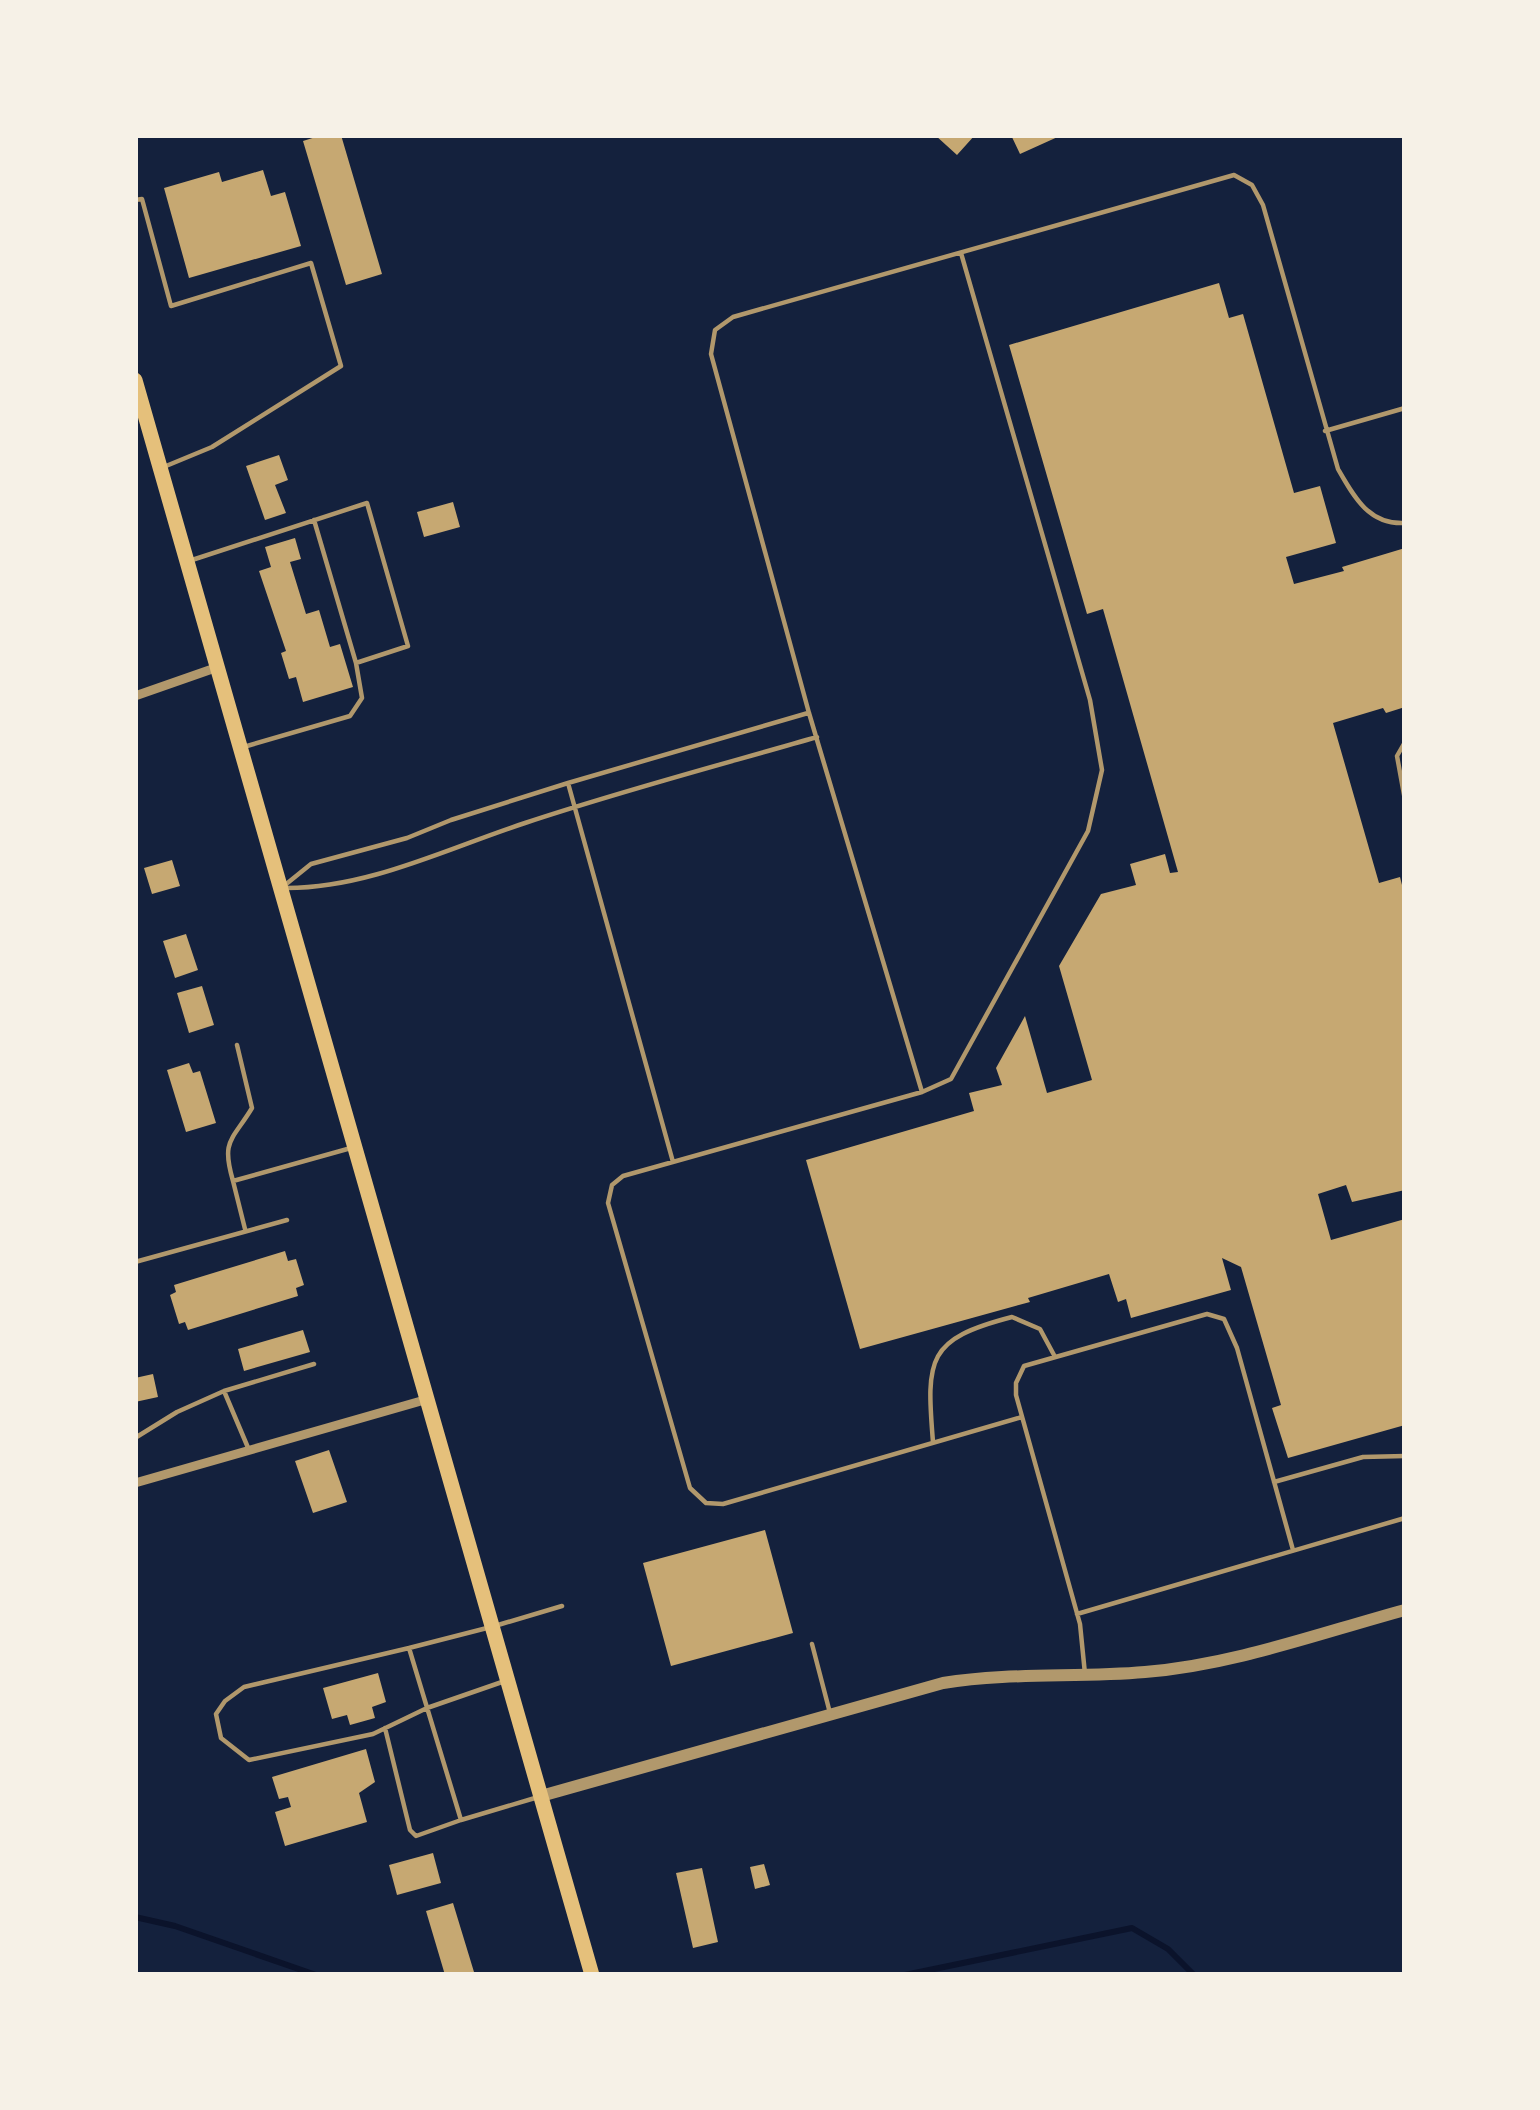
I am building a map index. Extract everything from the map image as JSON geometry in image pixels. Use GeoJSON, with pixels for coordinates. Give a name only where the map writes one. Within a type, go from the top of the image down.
{"type":"FeatureCollection","features":[{"type":"Feature","properties":{"kind":"main road"},"geometry":{"type":"LineString","coordinates":[[135,380],[592,1975]]}},
{"type":"Feature","properties":{"kind":"street"},"geometry":{"type":"LineString","coordinates":[[135,696],[218,667]]}},
{"type":"Feature","properties":{"kind":"street"},"geometry":{"type":"LineString","coordinates":[[135,1483],[428,1400]]}},
{"type":"Feature","properties":{"kind":"street"},"geometry":{"type":"LineString","coordinates":[[541,1796],[943,1683],[988,1676],[1147,1672],[1204,1663],[1405,1610]]}},
{"type":"Feature","properties":{"kind":"lane"},"geometry":{"type":"LineString","coordinates":[[922,1092],[809,713],[711,354],[715,330],[733,317],[1234,175],[1244,179],[1263,205],[1338,469],[1359,502],[1382,521],[1405,523]]}},
{"type":"Feature","properties":{"kind":"lane"},"geometry":{"type":"LineString","coordinates":[[135,200],[142,199],[171,306],[311,263],[340,366],[212,447],[161,468]]}},
{"type":"Feature","properties":{"kind":"lane"},"geometry":{"type":"LineString","coordinates":[[961,253],[1090,700],[1102,770],[1096,806],[1080,851],[951,1079],[922,1092],[623,1176],[612,1185],[608,1203],[694,1495],[706,1503],[723,1504],[1022,1418]]}},
{"type":"Feature","properties":{"kind":"lane"},"geometry":{"type":"LineString","coordinates":[[1325,431],[1405,408]]}},
{"type":"Feature","properties":{"kind":"lane"},"geometry":{"type":"LineString","coordinates":[[188,561],[368,503],[408,646],[356,663]]}},
{"type":"Feature","properties":{"kind":"lane"},"geometry":{"type":"LineString","coordinates":[[241,747],[350,716],[362,698],[314,520]]}},
{"type":"Feature","properties":{"kind":"lane"},"geometry":{"type":"LineString","coordinates":[[281,888],[311,864],[809,713]]}},
{"type":"Feature","properties":{"kind":"lane"},"geometry":{"type":"LineString","coordinates":[[281,888],[319,888],[408,864],[574,808],[817,737]]}},
{"type":"Feature","properties":{"kind":"lane"},"geometry":{"type":"LineString","coordinates":[[1405,742],[1396,756],[1405,800]]}},
{"type":"Feature","properties":{"kind":"lane"},"geometry":{"type":"LineString","coordinates":[[568,783],[674,1162]]}},
{"type":"Feature","properties":{"kind":"lane"},"geometry":{"type":"LineString","coordinates":[[237,1045],[252,1108],[228,1140],[226,1156],[245,1228]]}},
{"type":"Feature","properties":{"kind":"lane"},"geometry":{"type":"LineString","coordinates":[[233,1181],[356,1146]]}},
{"type":"Feature","properties":{"kind":"lane"},"geometry":{"type":"LineString","coordinates":[[135,1262],[287,1220]]}},
{"type":"Feature","properties":{"kind":"lane"},"geometry":{"type":"LineString","coordinates":[[1085,1674],[1077,1614],[1016,1395],[1018,1374],[1034,1360],[1207,1314],[1224,1319],[1237,1348],[1293,1550]]}},
{"type":"Feature","properties":{"kind":"lane"},"geometry":{"type":"LineString","coordinates":[[933,1443],[931,1382],[935,1361],[951,1337],[1012,1317],[1040,1329],[1054,1355]]}},
{"type":"Feature","properties":{"kind":"lane"},"geometry":{"type":"LineString","coordinates":[[135,1438],[224,1391],[314,1364]]}},
{"type":"Feature","properties":{"kind":"lane"},"geometry":{"type":"LineString","coordinates":[[224,1391],[249,1450]]}},
{"type":"Feature","properties":{"kind":"lane"},"geometry":{"type":"LineString","coordinates":[[1274,1482],[1363,1457],[1405,1456]]}},
{"type":"Feature","properties":{"kind":"lane"},"geometry":{"type":"LineString","coordinates":[[1077,1614],[1405,1518]]}},
{"type":"Feature","properties":{"kind":"lane"},"geometry":{"type":"LineString","coordinates":[[508,1680],[427,1708],[373,1734],[249,1760],[221,1738],[216,1714],[224,1701],[244,1687],[562,1606]]}},
{"type":"Feature","properties":{"kind":"lane"},"geometry":{"type":"LineString","coordinates":[[812,1644],[830,1713]]}},
{"type":"Feature","properties":{"kind":"lane"},"geometry":{"type":"LineString","coordinates":[[409,1648],[461,1820]]}},
{"type":"Feature","properties":{"kind":"lane"},"geometry":{"type":"LineString","coordinates":[[385,1728],[410,1830],[416,1836],[541,1796]]}},
{"type":"Feature","properties":{"kind":"building"},"geometry":{"type":"Polygon","coordinates":[[[341,135],[382,274],[346,285],[303,141],[341,135]]]}},
{"type":"Feature","properties":{"kind":"building"},"geometry":{"type":"Polygon","coordinates":[[[935,135],[975,135],[957,155],[935,135]]]}},
{"type":"Feature","properties":{"kind":"building"},"geometry":{"type":"Polygon","coordinates":[[[1011,135],[1062,135],[1020,154],[1011,135]]]}},
{"type":"Feature","properties":{"kind":"building"},"geometry":{"type":"Polygon","coordinates":[[[263,170],[271,196],[285,192],[301,246],[189,278],[164,188],[219,172],[222,182],[263,170]]]}},
{"type":"Feature","properties":{"kind":"building"},"geometry":{"type":"Polygon","coordinates":[[[1219,283],[1229,318],[1243,314],[1294,493],[1320,486],[1336,543],[1286,557],[1294,584],[1405,548],[1405,707],[1386,713],[1383,708],[1333,723],[1379,883],[1400,877],[1405,897],[1405,1190],[1352,1202],[1346,1185],[1318,1194],[1331,1240],[1405,1219],[1405,1425],[1288,1458],[1272,1408],[1281,1405],[1241,1267],[1222,1258],[1231,1290],[1131,1318],[1126,1299],[1118,1302],[1109,1274],[1028,1298],[1030,1302],[860,1349],[806,1160],[974,1111],[969,1093],[1002,1085],[996,1068],[1025,1016],[1047,1093],[1092,1080],[1059,966],[1101,894],[1136,885],[1130,864],[1165,854],[1170,873],[1178,872],[1103,609],[1087,614],[1009,345],[1219,283]]]}},
{"type":"Feature","properties":{"kind":"building"},"geometry":{"type":"Polygon","coordinates":[[[279,455],[288,480],[275,485],[286,513],[265,520],[246,466],[279,455]]]}},
{"type":"Feature","properties":{"kind":"building"},"geometry":{"type":"Polygon","coordinates":[[[453,502],[460,527],[424,537],[417,512],[453,502]]]}},
{"type":"Feature","properties":{"kind":"building"},"geometry":{"type":"Polygon","coordinates":[[[295,538],[301,559],[290,562],[306,614],[319,610],[330,647],[340,644],[353,687],[303,702],[296,677],[289,679],[281,653],[286,651],[259,571],[271,567],[265,547],[295,538]]]}},
{"type":"Feature","properties":{"kind":"building"},"geometry":{"type":"Polygon","coordinates":[[[172,860],[180,886],[152,894],[144,868],[172,860]]]}},
{"type":"Feature","properties":{"kind":"building"},"geometry":{"type":"Polygon","coordinates":[[[186,934],[198,970],[175,978],[163,941],[186,934]]]}},
{"type":"Feature","properties":{"kind":"building"},"geometry":{"type":"Polygon","coordinates":[[[202,986],[214,1025],[189,1033],[177,993],[202,986]]]}},
{"type":"Feature","properties":{"kind":"building"},"geometry":{"type":"Polygon","coordinates":[[[189,1063],[193,1073],[200,1071],[216,1123],[186,1132],[167,1070],[189,1063]]]}},
{"type":"Feature","properties":{"kind":"building"},"geometry":{"type":"Polygon","coordinates":[[[285,1251],[288,1261],[296,1259],[304,1285],[296,1288],[298,1296],[188,1330],[185,1322],[179,1324],[170,1295],[176,1292],[174,1285],[285,1251]]]}},
{"type":"Feature","properties":{"kind":"building"},"geometry":{"type":"Polygon","coordinates":[[[303,1330],[310,1352],[244,1371],[238,1349],[303,1330]]]}},
{"type":"Feature","properties":{"kind":"building"},"geometry":{"type":"Polygon","coordinates":[[[153,1374],[158,1397],[135,1402],[135,1378],[153,1374]]]}},
{"type":"Feature","properties":{"kind":"building"},"geometry":{"type":"Polygon","coordinates":[[[329,1450],[347,1502],[313,1513],[295,1461],[329,1450]]]}},
{"type":"Feature","properties":{"kind":"building"},"geometry":{"type":"Polygon","coordinates":[[[765,1530],[793,1633],[671,1666],[643,1563],[765,1530]]]}},
{"type":"Feature","properties":{"kind":"building"},"geometry":{"type":"Polygon","coordinates":[[[378,1673],[386,1702],[372,1707],[375,1718],[350,1725],[347,1715],[332,1719],[323,1688],[378,1673]]]}},
{"type":"Feature","properties":{"kind":"building"},"geometry":{"type":"Polygon","coordinates":[[[366,1749],[375,1782],[359,1793],[367,1822],[285,1846],[275,1812],[291,1807],[288,1797],[279,1799],[272,1777],[366,1749]]]}},
{"type":"Feature","properties":{"kind":"building"},"geometry":{"type":"Polygon","coordinates":[[[433,1853],[441,1883],[397,1895],[389,1865],[433,1853]]]}},
{"type":"Feature","properties":{"kind":"building"},"geometry":{"type":"Polygon","coordinates":[[[764,1864],[770,1885],[755,1889],[750,1867],[764,1864]]]}},
{"type":"Feature","properties":{"kind":"building"},"geometry":{"type":"Polygon","coordinates":[[[702,1868],[718,1942],[693,1948],[676,1873],[702,1868]]]}},
{"type":"Feature","properties":{"kind":"building"},"geometry":{"type":"Polygon","coordinates":[[[453,1903],[474,1972],[465,1975],[445,1975],[426,1911],[453,1903]]]}},
{"type":"Feature","properties":{"kind":"waterway"},"geometry":{"type":"LineString","coordinates":[[135,1917],[175,1926],[316,1975]]}},
{"type":"Feature","properties":{"kind":"waterway"},"geometry":{"type":"LineString","coordinates":[[905,1975],[1132,1928],[1168,1949],[1194,1975]]}}]}
